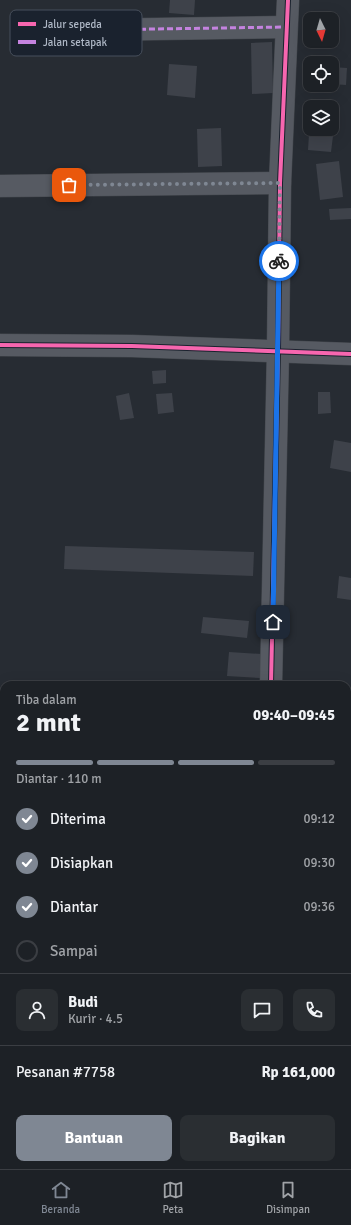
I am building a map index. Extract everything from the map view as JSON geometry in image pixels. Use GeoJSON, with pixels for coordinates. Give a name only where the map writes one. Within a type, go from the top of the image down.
{"type":"FeatureCollection","features":[{"type":"Feature","properties":{"kind":"street"},"geometry":{"type":"LineString","coordinates":[[271,681],[280,183],[288,0]]}},
{"type":"Feature","properties":{"kind":"street"},"geometry":{"type":"LineString","coordinates":[[142,29],[286,27]]}},
{"type":"Feature","properties":{"kind":"street"},"geometry":{"type":"LineString","coordinates":[[0,186],[280,183]]}},
{"type":"Feature","properties":{"kind":"street"},"geometry":{"type":"LineString","coordinates":[[0,345],[278,350],[351,354]]}},
{"type":"Feature","properties":{"kind":"building"},"geometry":{"type":"Polygon","coordinates":[[[170,0],[195,0],[194,15],[169,13],[170,0]]]}},
{"type":"Feature","properties":{"kind":"building"},"geometry":{"type":"Polygon","coordinates":[[[272,42],[273,93],[252,94],[251,43],[272,42]]]}},
{"type":"Feature","properties":{"kind":"building"},"geometry":{"type":"Polygon","coordinates":[[[169,64],[197,66],[195,98],[167,95],[169,64]]]}},
{"type":"Feature","properties":{"kind":"building"},"geometry":{"type":"Polygon","coordinates":[[[339,67],[347,68],[346,85],[339,84],[339,67]]]}},
{"type":"Feature","properties":{"kind":"building"},"geometry":{"type":"Polygon","coordinates":[[[221,128],[222,166],[198,167],[197,129],[221,128]]]}},
{"type":"Feature","properties":{"kind":"building"},"geometry":{"type":"Polygon","coordinates":[[[309,136],[333,136],[331,152],[308,150],[309,136]]]}},
{"type":"Feature","properties":{"kind":"building"},"geometry":{"type":"Polygon","coordinates":[[[339,161],[343,197],[320,200],[316,164],[339,161]]]}},
{"type":"Feature","properties":{"kind":"building"},"geometry":{"type":"Polygon","coordinates":[[[351,208],[351,219],[330,220],[329,209],[351,208]]]}},
{"type":"Feature","properties":{"kind":"building"},"geometry":{"type":"Polygon","coordinates":[[[166,370],[166,383],[153,384],[152,371],[166,370]]]}},
{"type":"Feature","properties":{"kind":"building"},"geometry":{"type":"Polygon","coordinates":[[[318,392],[330,392],[331,413],[318,414],[318,392]]]}},
{"type":"Feature","properties":{"kind":"building"},"geometry":{"type":"Polygon","coordinates":[[[129,393],[134,418],[120,420],[116,396],[129,393]]]}},
{"type":"Feature","properties":{"kind":"building"},"geometry":{"type":"Polygon","coordinates":[[[172,393],[174,412],[158,414],[156,394],[172,393]]]}},
{"type":"Feature","properties":{"kind":"building"},"geometry":{"type":"Polygon","coordinates":[[[334,440],[351,443],[351,472],[330,468],[334,440]]]}},
{"type":"Feature","properties":{"kind":"building"},"geometry":{"type":"Polygon","coordinates":[[[65,546],[254,552],[253,576],[64,569],[65,546]]]}},
{"type":"Feature","properties":{"kind":"building"},"geometry":{"type":"Polygon","coordinates":[[[339,576],[351,578],[351,600],[337,598],[339,576]]]}},
{"type":"Feature","properties":{"kind":"building"},"geometry":{"type":"Polygon","coordinates":[[[203,617],[249,621],[247,638],[201,633],[203,617]]]}},
{"type":"Feature","properties":{"kind":"building"},"geometry":{"type":"Polygon","coordinates":[[[229,652],[262,654],[260,678],[227,676],[229,652]]]}},
{"type":"Feature","properties":{"kind":"marked path"},"geometry":{"type":"LineString","coordinates":[[142,29],[286,27]]}},
{"type":"Feature","properties":{"kind":"cycle path"},"geometry":{"type":"LineString","coordinates":[[271,681],[280,183],[288,0]]}},
{"type":"Feature","properties":{"kind":"cycle path"},"geometry":{"type":"LineString","coordinates":[[0,345],[132,346],[351,354]]}},
{"type":"Feature","properties":{"kind":"way so far"},"geometry":{"type":"LineString","coordinates":[[69,185],[280,183],[279,261]]}},
{"type":"Feature","properties":{"kind":"route"},"geometry":{"type":"LineString","coordinates":[[273,622],[279,261]]}}]}
